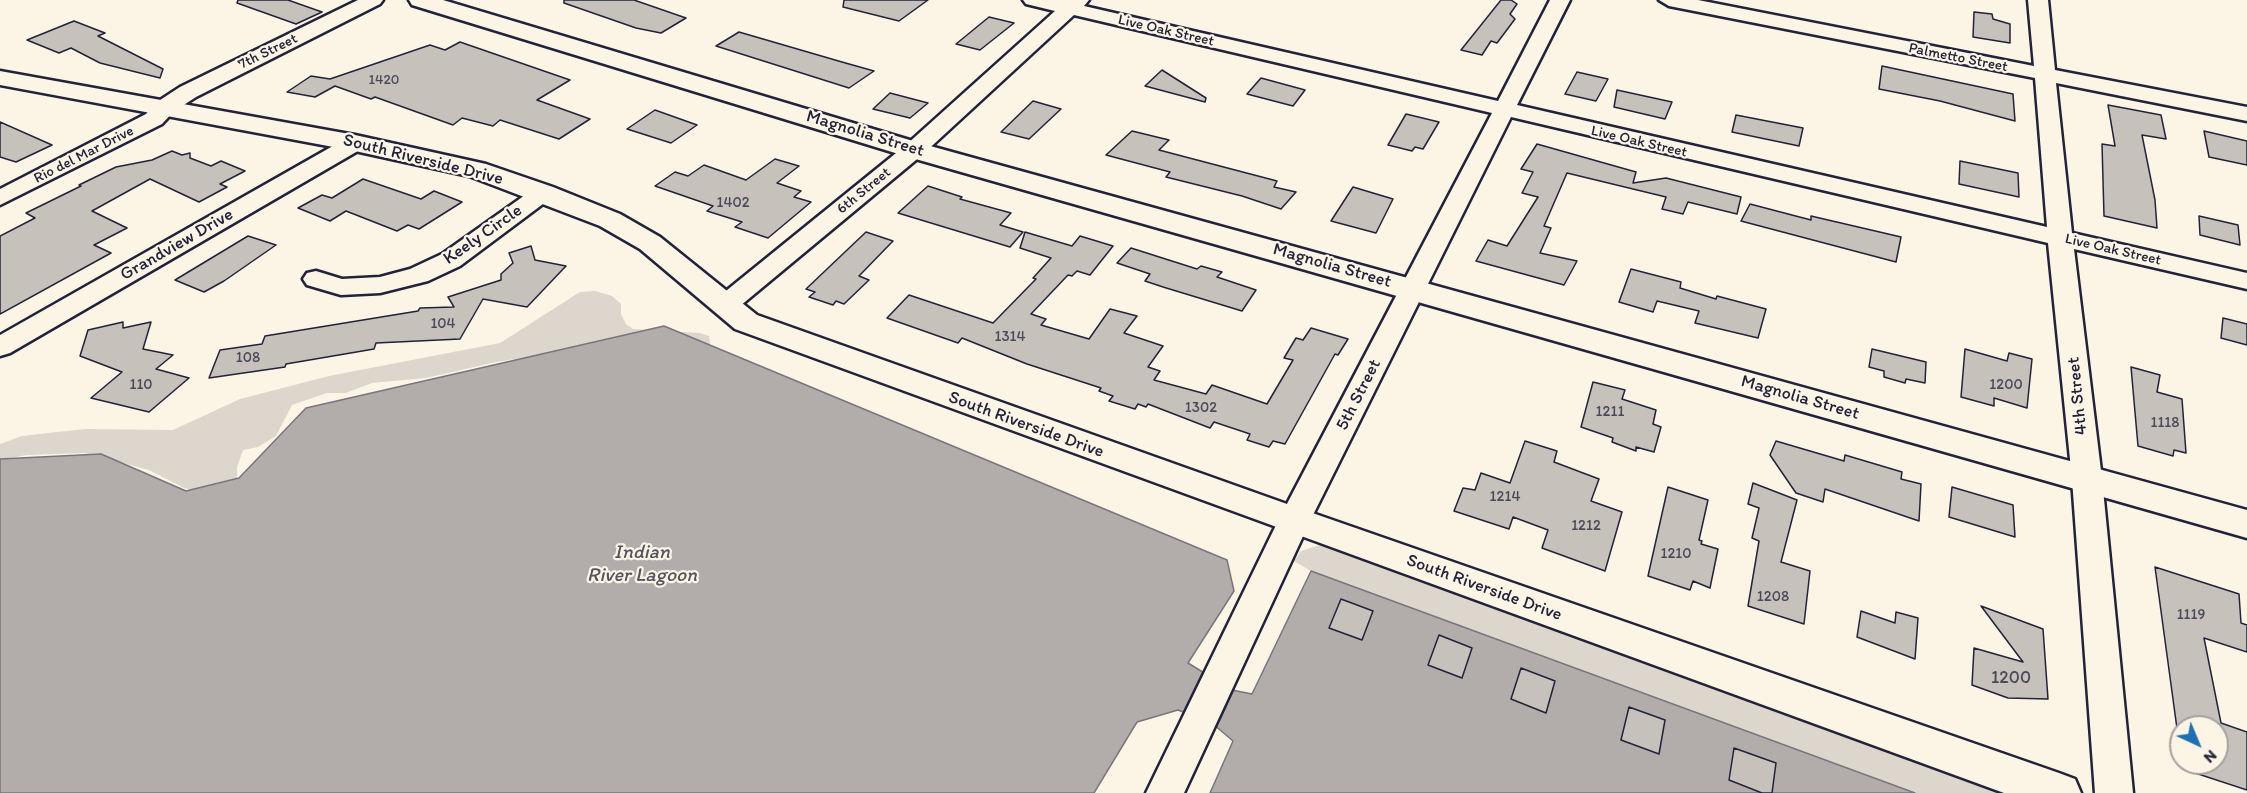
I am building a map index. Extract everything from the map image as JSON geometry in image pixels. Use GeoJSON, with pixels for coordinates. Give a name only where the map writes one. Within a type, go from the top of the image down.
{"type":"FeatureCollection","features":[{"type":"Feature","properties":{"kind":"street","name":"7th Street"},"geometry":{"type":"LineString","coordinates":[[165,107],[188,92],[373,0]]}},
{"type":"Feature","properties":{"kind":"street","name":"Magnolia Street"},"geometry":{"type":"LineString","coordinates":[[420,0],[914,150],[2247,524]]}},
{"type":"Feature","properties":{"kind":"street","name":"Live Oak Street"},"geometry":{"type":"LineString","coordinates":[[1032,0],[1074,4],[1505,111],[2247,281]]}},
{"type":"Feature","properties":{"kind":"street","name":"5th Street"},"geometry":{"type":"LineString","coordinates":[[1165,793],[1294,521],[1560,0]]}},
{"type":"Feature","properties":{"kind":"street","name":"Palmetto Street"},"geometry":{"type":"LineString","coordinates":[[1669,0],[2247,114]]}},
{"type":"Feature","properties":{"kind":"street","name":"4th Street"},"geometry":{"type":"LineString","coordinates":[[2038,0],[2060,238],[2087,478],[2114,793]]}},
{"type":"Feature","properties":{"kind":"street","name":"6th Street"},"geometry":{"type":"LineString","coordinates":[[725,304],[914,150],[1074,4]]}},
{"type":"Feature","properties":{"kind":"street","name":"South Riverside Drive"},"geometry":{"type":"LineString","coordinates":[[5,81],[165,107],[355,142],[477,170],[610,220],[650,243],[746,322],[782,337],[2059,793]]}},
{"type":"Feature","properties":{"kind":"street","name":"Rio del Mar Drive"},"geometry":{"type":"LineString","coordinates":[[0,198],[154,119],[165,107]]}},
{"type":"Feature","properties":{"kind":"street","name":"Grandview Drive"},"geometry":{"type":"LineString","coordinates":[[0,347],[355,142]]}},
{"type":"Feature","properties":{"kind":"street","name":"Keely Circle"},"geometry":{"type":"LineString","coordinates":[[316,279],[341,287],[380,285],[419,275],[451,260],[543,193]]}},
{"type":"Feature","properties":{"kind":"shaded area"},"geometry":{"type":"Polygon","coordinates":[[[595,291],[612,296],[621,304],[621,314],[626,324],[633,329],[700,333],[709,336],[711,351],[585,348],[496,362],[426,378],[372,383],[346,393],[327,393],[292,405],[276,436],[258,447],[243,450],[237,467],[237,480],[201,492],[184,488],[149,470],[85,453],[27,455],[0,460],[0,444],[22,436],[85,429],[173,430],[240,399],[329,376],[500,343],[580,292],[595,291]]]}},
{"type":"Feature","properties":{"kind":"shaded area"},"geometry":{"type":"Polygon","coordinates":[[[1323,544],[2017,793],[1915,793],[1311,571],[1294,561],[1301,551],[1323,544]]]}},
{"type":"Feature","properties":{"kind":"water","name":"Indian River Lagoon"},"geometry":{"type":"Polygon","coordinates":[[[664,326],[1227,560],[1234,591],[1188,663],[1232,690],[1252,694],[1311,571],[1915,793],[1210,793],[1233,741],[1213,724],[1178,710],[1137,722],[1094,793],[0,793],[0,459],[101,454],[186,491],[239,478],[306,408],[664,326]]]}},
{"type":"Feature","properties":{"kind":"building"},"geometry":{"type":"Polygon","coordinates":[[[238,0],[288,0],[322,12],[296,24],[237,3],[238,0]]]}},
{"type":"Feature","properties":{"kind":"building"},"geometry":{"type":"Polygon","coordinates":[[[564,0],[634,0],[686,18],[661,33],[636,28],[564,3],[564,0]]]}},
{"type":"Feature","properties":{"kind":"building"},"geometry":{"type":"Polygon","coordinates":[[[844,0],[928,0],[899,21],[843,7],[844,0]]]}},
{"type":"Feature","properties":{"kind":"building"},"geometry":{"type":"Polygon","coordinates":[[[1501,0],[1511,0],[1517,4],[1510,14],[1515,19],[1497,43],[1491,41],[1482,55],[1461,50],[1501,0]]]}},
{"type":"Feature","properties":{"kind":"building"},"geometry":{"type":"Polygon","coordinates":[[[1974,12],[1992,14],[1993,19],[2010,24],[2010,43],[1973,37],[1974,12]]]}},
{"type":"Feature","properties":{"kind":"building"},"geometry":{"type":"Polygon","coordinates":[[[989,17],[1014,23],[980,50],[956,44],[989,17]]]}},
{"type":"Feature","properties":{"kind":"building"},"geometry":{"type":"Polygon","coordinates":[[[74,21],[105,33],[98,36],[163,69],[160,78],[100,63],[71,48],[59,53],[27,40],[74,21]]]}},
{"type":"Feature","properties":{"kind":"building"},"geometry":{"type":"Polygon","coordinates":[[[739,32],[874,71],[849,88],[716,46],[739,32]]]}},
{"type":"Feature","properties":{"kind":"building"},"geometry":{"type":"Polygon","coordinates":[[[460,42],[570,80],[537,100],[590,119],[559,139],[500,120],[493,126],[462,118],[453,125],[375,97],[371,99],[335,86],[315,97],[287,92],[311,76],[330,79],[430,45],[445,50],[460,42]]]}},
{"type":"Feature","properties":{"kind":"building"},"geometry":{"type":"Polygon","coordinates":[[[1882,66],[2013,94],[2015,121],[1940,101],[1879,89],[1882,66]]]}},
{"type":"Feature","properties":{"kind":"building"},"geometry":{"type":"Polygon","coordinates":[[[1162,70],[1206,98],[1205,102],[1145,86],[1162,70]]]}},
{"type":"Feature","properties":{"kind":"building"},"geometry":{"type":"Polygon","coordinates":[[[1577,72],[1608,79],[1596,101],[1565,94],[1577,72]]]}},
{"type":"Feature","properties":{"kind":"building"},"geometry":{"type":"Polygon","coordinates":[[[1261,78],[1305,90],[1293,106],[1247,94],[1261,78]]]}},
{"type":"Feature","properties":{"kind":"building"},"geometry":{"type":"Polygon","coordinates":[[[1617,90],[1672,102],[1665,119],[1614,107],[1617,90]]]}},
{"type":"Feature","properties":{"kind":"building"},"geometry":{"type":"Polygon","coordinates":[[[890,93],[928,103],[910,118],[873,109],[890,93]]]}},
{"type":"Feature","properties":{"kind":"building"},"geometry":{"type":"Polygon","coordinates":[[[1033,101],[1061,109],[1029,139],[1001,132],[1033,101]]]}},
{"type":"Feature","properties":{"kind":"building"},"geometry":{"type":"Polygon","coordinates":[[[2108,105],[2161,115],[2166,139],[2142,135],[2155,200],[2157,228],[2104,216],[2102,144],[2115,146],[2108,105]]]}},
{"type":"Feature","properties":{"kind":"building"},"geometry":{"type":"Polygon","coordinates":[[[655,110],[697,125],[671,143],[627,129],[655,110]]]}},
{"type":"Feature","properties":{"kind":"building"},"geometry":{"type":"Polygon","coordinates":[[[1406,114],[1439,122],[1423,149],[1415,147],[1412,151],[1388,145],[1406,114]]]}},
{"type":"Feature","properties":{"kind":"building"},"geometry":{"type":"Polygon","coordinates":[[[1736,115],[1803,128],[1799,146],[1732,132],[1736,115]]]}},
{"type":"Feature","properties":{"kind":"building"},"geometry":{"type":"Polygon","coordinates":[[[0,122],[52,145],[16,162],[0,157],[0,122]]]}},
{"type":"Feature","properties":{"kind":"building"},"geometry":{"type":"Polygon","coordinates":[[[1132,131],[1169,140],[1159,150],[1277,181],[1274,187],[1296,192],[1281,209],[1242,196],[1166,177],[1170,172],[1106,155],[1132,131]]]}},
{"type":"Feature","properties":{"kind":"building"},"geometry":{"type":"Polygon","coordinates":[[[2204,131],[2247,141],[2247,165],[2209,157],[2204,131]]]}},
{"type":"Feature","properties":{"kind":"building"},"geometry":{"type":"Polygon","coordinates":[[[1537,144],[1636,172],[1633,183],[1666,178],[1741,197],[1737,214],[1688,202],[1683,214],[1662,209],[1666,197],[1567,173],[1544,226],[1551,228],[1540,253],[1577,261],[1564,285],[1476,261],[1488,240],[1507,246],[1538,197],[1522,193],[1533,172],[1521,169],[1537,144]]]}},
{"type":"Feature","properties":{"kind":"building"},"geometry":{"type":"Polygon","coordinates":[[[172,151],[182,155],[190,153],[190,158],[211,166],[221,161],[245,171],[220,184],[227,187],[199,202],[150,179],[92,211],[127,228],[94,245],[111,253],[0,314],[0,236],[35,218],[26,213],[81,186],[79,185],[116,167],[152,160],[172,151]]]}},
{"type":"Feature","properties":{"kind":"building"},"geometry":{"type":"Polygon","coordinates":[[[775,159],[799,166],[777,183],[801,191],[794,197],[811,202],[768,238],[735,227],[742,222],[707,211],[713,206],[655,186],[675,172],[688,176],[704,165],[746,180],[775,159]]]}},
{"type":"Feature","properties":{"kind":"building"},"geometry":{"type":"Polygon","coordinates":[[[1960,161],[2018,173],[2019,197],[1959,184],[1960,161]]]}},
{"type":"Feature","properties":{"kind":"building"},"geometry":{"type":"Polygon","coordinates":[[[363,179],[421,199],[434,191],[462,202],[419,229],[408,225],[397,231],[346,211],[330,221],[298,208],[322,195],[332,198],[363,179]]]}},
{"type":"Feature","properties":{"kind":"building"},"geometry":{"type":"Polygon","coordinates":[[[928,186],[962,197],[960,199],[1011,213],[1000,225],[1023,232],[1010,247],[898,213],[928,186]]]}},
{"type":"Feature","properties":{"kind":"building"},"geometry":{"type":"Polygon","coordinates":[[[1353,187],[1393,199],[1376,233],[1331,221],[1353,187]]]}},
{"type":"Feature","properties":{"kind":"building"},"geometry":{"type":"Polygon","coordinates":[[[1750,204],[1811,220],[1811,216],[1901,237],[1896,262],[1741,221],[1750,204]]]}},
{"type":"Feature","properties":{"kind":"building"},"geometry":{"type":"Polygon","coordinates":[[[2199,216],[2238,225],[2240,245],[2200,235],[2199,216]]]}},
{"type":"Feature","properties":{"kind":"building"},"geometry":{"type":"Polygon","coordinates":[[[866,232],[893,241],[859,276],[869,280],[844,304],[836,301],[833,305],[809,297],[815,292],[806,289],[866,232]]]}},
{"type":"Feature","properties":{"kind":"building"},"geometry":{"type":"Polygon","coordinates":[[[1025,232],[1072,246],[1080,236],[1113,246],[1090,275],[1077,271],[1072,276],[1068,275],[1031,314],[1046,319],[1041,325],[1089,339],[1110,309],[1137,316],[1124,333],[1163,346],[1148,367],[1160,371],[1154,380],[1206,394],[1212,385],[1267,404],[1293,360],[1284,358],[1296,338],[1303,340],[1311,328],[1348,339],[1338,355],[1335,354],[1285,444],[1273,441],[1269,447],[1247,440],[1250,434],[1214,422],[1210,428],[1148,404],[1146,407],[1138,404],[1135,409],[1109,401],[1113,396],[1099,391],[1101,388],[1027,364],[962,338],[958,343],[887,318],[909,295],[993,323],[1036,279],[1033,278],[1051,258],[1020,248],[1025,232]]]}},
{"type":"Feature","properties":{"kind":"building"},"geometry":{"type":"Polygon","coordinates":[[[248,236],[276,245],[204,292],[175,280],[248,236]]]}},
{"type":"Feature","properties":{"kind":"building"},"geometry":{"type":"Polygon","coordinates":[[[531,246],[535,260],[566,266],[527,307],[483,299],[460,339],[376,343],[374,349],[286,364],[285,367],[209,378],[220,350],[262,344],[265,336],[418,311],[420,308],[454,307],[448,297],[501,280],[501,274],[513,263],[509,253],[531,246]]]}},
{"type":"Feature","properties":{"kind":"building"},"geometry":{"type":"Polygon","coordinates":[[[1131,248],[1197,269],[1201,266],[1222,272],[1217,277],[1256,290],[1242,311],[1145,281],[1150,274],[1117,263],[1131,248]]]}},
{"type":"Feature","properties":{"kind":"building"},"geometry":{"type":"Polygon","coordinates":[[[1631,269],[1681,282],[1680,288],[1716,299],[1717,296],[1766,309],[1758,338],[1695,323],[1699,311],[1657,301],[1653,312],[1619,302],[1631,269]]]}},
{"type":"Feature","properties":{"kind":"building"},"geometry":{"type":"Polygon","coordinates":[[[2223,318],[2247,324],[2247,345],[2221,338],[2223,318]]]}},
{"type":"Feature","properties":{"kind":"building"},"geometry":{"type":"Polygon","coordinates":[[[123,322],[123,328],[151,322],[143,349],[173,355],[156,369],[189,378],[149,412],[91,398],[122,372],[80,356],[88,330],[123,322]]]}},
{"type":"Feature","properties":{"kind":"building"},"geometry":{"type":"Polygon","coordinates":[[[1872,349],[1926,362],[1925,383],[1906,379],[1905,383],[1884,377],[1884,371],[1869,367],[1872,349]]]}},
{"type":"Feature","properties":{"kind":"building"},"geometry":{"type":"Polygon","coordinates":[[[1965,349],[2007,361],[2009,353],[2032,359],[2027,408],[1994,398],[1994,406],[1961,397],[1965,349]]]}},
{"type":"Feature","properties":{"kind":"building"},"geometry":{"type":"Polygon","coordinates":[[[2131,367],[2160,375],[2157,392],[2182,399],[2186,453],[2174,450],[2173,456],[2138,446],[2131,367]]]}},
{"type":"Feature","properties":{"kind":"building"},"geometry":{"type":"Polygon","coordinates":[[[1593,382],[1625,390],[1622,399],[1656,410],[1653,424],[1661,427],[1654,452],[1636,447],[1636,451],[1612,442],[1613,438],[1581,427],[1593,382]]]}},
{"type":"Feature","properties":{"kind":"building"},"geometry":{"type":"Polygon","coordinates":[[[1525,441],[1557,451],[1554,462],[1599,479],[1591,501],[1622,512],[1605,571],[1542,548],[1548,530],[1513,517],[1509,529],[1454,511],[1463,488],[1475,490],[1481,473],[1510,483],[1525,441]]]}},
{"type":"Feature","properties":{"kind":"building"},"geometry":{"type":"Polygon","coordinates":[[[1776,441],[1844,461],[1845,455],[1902,472],[1901,479],[1921,484],[1919,521],[1825,489],[1823,502],[1796,493],[1770,455],[1776,441]]]}},
{"type":"Feature","properties":{"kind":"building"},"geometry":{"type":"Polygon","coordinates":[[[1753,483],[1797,500],[1781,562],[1810,571],[1804,624],[1748,606],[1759,541],[1752,538],[1759,508],[1748,504],[1753,483]]]}},
{"type":"Feature","properties":{"kind":"building"},"geometry":{"type":"Polygon","coordinates":[[[1668,487],[1708,500],[1699,540],[1702,541],[1701,544],[1718,549],[1710,588],[1693,581],[1690,590],[1648,576],[1668,487]]]}},
{"type":"Feature","properties":{"kind":"building"},"geometry":{"type":"Polygon","coordinates":[[[1952,487],[2013,505],[2015,537],[1949,517],[1952,487]]]}},
{"type":"Feature","properties":{"kind":"building"},"geometry":{"type":"Polygon","coordinates":[[[2155,567],[2239,594],[2241,623],[2247,625],[2247,652],[2204,638],[2219,715],[2175,715],[2155,567]]]}},
{"type":"Feature","properties":{"kind":"building"},"geometry":{"type":"Polygon","coordinates":[[[1341,599],[1373,611],[1362,640],[1329,628],[1341,599]]]}},
{"type":"Feature","properties":{"kind":"building"},"geometry":{"type":"Polygon","coordinates":[[[1981,606],[2043,629],[2048,699],[2008,698],[1972,685],[1974,648],[2023,662],[1981,606]]]}},
{"type":"Feature","properties":{"kind":"building"},"geometry":{"type":"Polygon","coordinates":[[[1861,611],[1895,623],[1896,612],[1918,618],[1915,659],[1857,637],[1861,611]]]}},
{"type":"Feature","properties":{"kind":"building"},"geometry":{"type":"Polygon","coordinates":[[[1439,635],[1472,648],[1462,678],[1428,665],[1439,635]]]}},
{"type":"Feature","properties":{"kind":"building"},"geometry":{"type":"Polygon","coordinates":[[[1521,668],[1555,681],[1546,713],[1511,699],[1521,668]]]}},
{"type":"Feature","properties":{"kind":"building"},"geometry":{"type":"Polygon","coordinates":[[[1629,707],[1665,720],[1659,754],[1621,740],[1629,707]]]}},
{"type":"Feature","properties":{"kind":"building"},"geometry":{"type":"Polygon","coordinates":[[[2229,726],[2247,732],[2247,790],[2201,775],[2229,775],[2229,726]]]}},
{"type":"Feature","properties":{"kind":"building"},"geometry":{"type":"Polygon","coordinates":[[[1734,748],[1776,763],[1772,793],[1762,793],[1729,780],[1734,748]]]}}]}
